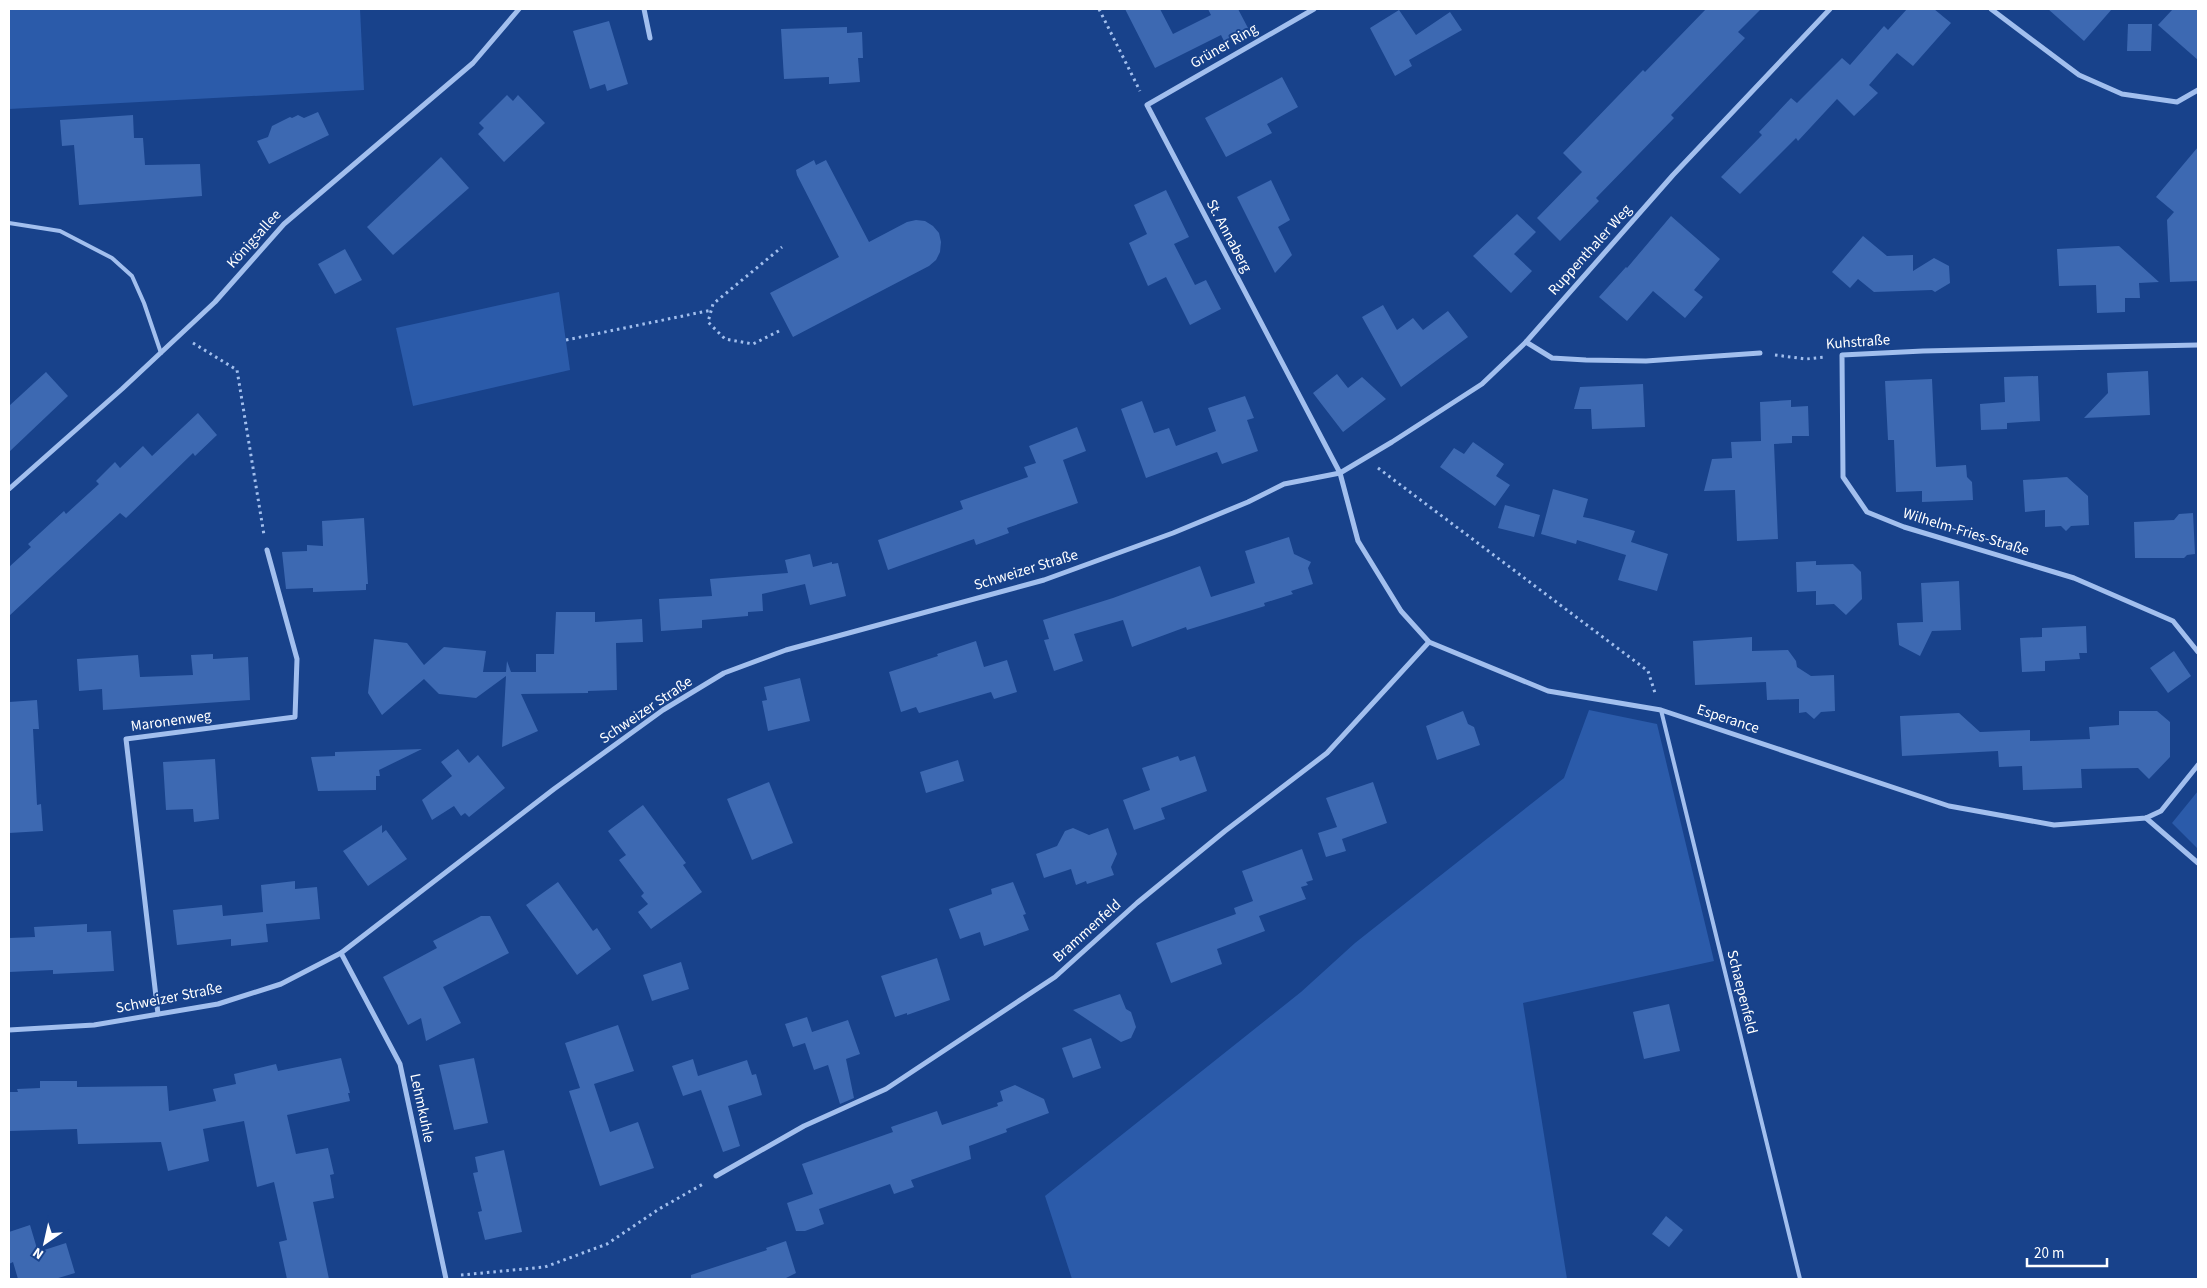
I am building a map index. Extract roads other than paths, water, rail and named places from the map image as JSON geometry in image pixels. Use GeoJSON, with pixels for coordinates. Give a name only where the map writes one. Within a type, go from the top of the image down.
{"type":"FeatureCollection","features":[{"type":"Feature","properties":{"kind":"street","name":"Königsallee"},"geometry":{"type":"LineString","coordinates":[[9,488],[122,389],[215,302],[284,224],[473,63],[520,9]]}},
{"type":"Feature","properties":{"kind":"street"},"geometry":{"type":"LineString","coordinates":[[644,9],[650,38]]}},
{"type":"Feature","properties":{"kind":"street","name":"Grüner Ring"},"geometry":{"type":"LineString","coordinates":[[1146,105],[1314,9]]}},
{"type":"Feature","properties":{"kind":"street","name":"Ruppenthaler Weg"},"geometry":{"type":"LineString","coordinates":[[1340,473],[1482,384],[1526,342],[1673,175],[1830,9]]}},
{"type":"Feature","properties":{"kind":"street"},"geometry":{"type":"LineString","coordinates":[[1991,9],[2079,75],[2122,94],[2177,102],[2198,90]]}},
{"type":"Feature","properties":{"kind":"street","name":"St. Annaberg"},"geometry":{"type":"LineString","coordinates":[[1146,105],[1340,473]]}},
{"type":"Feature","properties":{"kind":"street"},"geometry":{"type":"LineString","coordinates":[[1526,342],[1552,358],[1646,361],[1760,353]]}},
{"type":"Feature","properties":{"kind":"street","name":"Kuhstraße"},"geometry":{"type":"LineString","coordinates":[[1842,355],[1923,351],[2198,345]]}},
{"type":"Feature","properties":{"kind":"street","name":"Wilhelm-Fries-Straße"},"geometry":{"type":"LineString","coordinates":[[1842,355],[1842,477],[1867,512],[1904,527],[2074,578],[2173,621],[2198,652]]}},
{"type":"Feature","properties":{"kind":"street","name":"Esperance"},"geometry":{"type":"LineString","coordinates":[[1340,473],[1358,541],[1401,611],[1429,642],[1548,691],[1661,710],[1949,806],[2054,825],[2146,818]]}},
{"type":"Feature","properties":{"kind":"street","name":"Schweizer Straße"},"geometry":{"type":"LineString","coordinates":[[9,1030],[94,1025],[218,1004],[272,986],[341,953],[554,789],[663,710],[724,673],[786,650],[1044,580],[1173,533],[1248,502],[1284,484],[1340,473]]}},
{"type":"Feature","properties":{"kind":"street","name":"Maronenweg"},"geometry":{"type":"LineString","coordinates":[[158,1014],[126,739],[295,716],[297,659],[267,550]]}},
{"type":"Feature","properties":{"kind":"street","name":"Brammenfeld"},"geometry":{"type":"LineString","coordinates":[[716,1176],[804,1126],[886,1089],[1055,977],[1151,891],[1225,831],[1327,753],[1429,642]]}},
{"type":"Feature","properties":{"kind":"street"},"geometry":{"type":"LineString","coordinates":[[2198,764],[2161,810],[2146,818],[2198,863]]}},
{"type":"Feature","properties":{"kind":"street","name":"Lehmkuhle"},"geometry":{"type":"LineString","coordinates":[[341,953],[400,1064],[446,1278]]}},
{"type":"Feature","properties":{"kind":"lane"},"geometry":{"type":"LineString","coordinates":[[9,223],[60,231],[112,258],[132,276],[144,303],[161,352]]}},
{"type":"Feature","properties":{"kind":"lane","name":"Schaepenfeld"},"geometry":{"type":"LineString","coordinates":[[1661,710],[1800,1279]]}}]}
